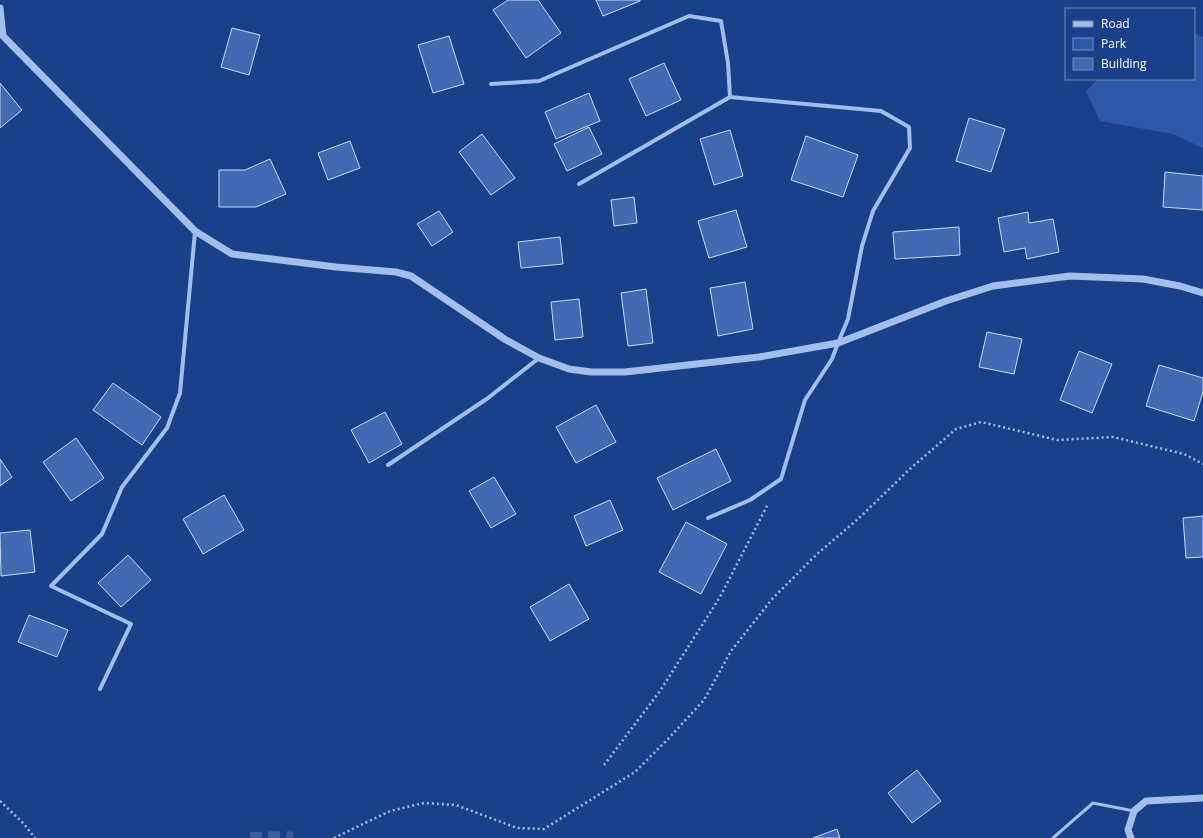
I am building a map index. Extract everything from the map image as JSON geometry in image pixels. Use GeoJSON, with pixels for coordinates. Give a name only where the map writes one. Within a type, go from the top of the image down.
{"type":"FeatureCollection","features":[{"type":"Feature","properties":{"kind":"street"},"geometry":{"type":"LineString","coordinates":[[0,8],[3,36],[195,231],[232,254],[336,267],[396,272],[411,276],[506,340],[539,358],[569,369],[591,372],[625,372],[759,357],[838,343],[946,301],[993,286],[1070,276],[1142,279],[1180,286],[1203,293]]}},
{"type":"Feature","properties":{"kind":"street"},"geometry":{"type":"LineString","coordinates":[[492,84],[539,81],[689,16],[721,21],[728,63],[730,97]]}},
{"type":"Feature","properties":{"kind":"street"},"geometry":{"type":"LineString","coordinates":[[579,184],[730,97],[881,111],[909,127],[910,148],[873,211],[862,246],[848,319],[832,359],[805,400],[781,479],[750,500],[708,518]]}},
{"type":"Feature","properties":{"kind":"street"},"geometry":{"type":"LineString","coordinates":[[100,689],[131,624],[51,586],[102,534],[122,487],[167,428],[180,393],[195,231]]}},
{"type":"Feature","properties":{"kind":"street"},"geometry":{"type":"LineString","coordinates":[[388,465],[488,398],[539,358]]}},
{"type":"Feature","properties":{"kind":"street"},"geometry":{"type":"LineString","coordinates":[[1131,838],[1128,830],[1134,811],[1146,801],[1203,798]]}},
{"type":"Feature","properties":{"kind":"lane"},"geometry":{"type":"LineString","coordinates":[[1053,838],[1093,803],[1134,811]]}},
{"type":"Feature","properties":{"kind":"path"},"geometry":{"type":"LineString","coordinates":[[334,838],[390,812],[424,803],[456,805],[516,828],[544,829],[635,772],[704,700],[731,651],[773,598],[816,555],[858,519],[956,429],[981,422],[1057,440],[1114,438],[1184,454],[1203,464]]}},
{"type":"Feature","properties":{"kind":"path"},"geometry":{"type":"LineString","coordinates":[[604,765],[660,690],[720,597],[781,479]]}},
{"type":"Feature","properties":{"kind":"path"},"geometry":{"type":"LineString","coordinates":[[0,801],[24,824],[35,838]]}},
{"type":"Feature","properties":{"kind":"green space"},"geometry":{"type":"Polygon","coordinates":[[[1195,33],[1203,37],[1203,148],[1173,134],[1100,121],[1086,91],[1097,80],[1195,80],[1195,33]]]}},
{"type":"Feature","properties":{"kind":"building"},"geometry":{"type":"Polygon","coordinates":[[[508,0],[538,0],[561,33],[526,58],[493,10],[508,0]]]}},
{"type":"Feature","properties":{"kind":"building"},"geometry":{"type":"Polygon","coordinates":[[[596,0],[640,0],[640,1],[603,16],[596,0]]]}},
{"type":"Feature","properties":{"kind":"building"},"geometry":{"type":"Polygon","coordinates":[[[232,28],[260,35],[249,75],[221,67],[232,28]]]}},
{"type":"Feature","properties":{"kind":"building"},"geometry":{"type":"Polygon","coordinates":[[[449,36],[464,84],[433,93],[418,45],[449,36]]]}},
{"type":"Feature","properties":{"kind":"building"},"geometry":{"type":"Polygon","coordinates":[[[664,63],[681,100],[646,116],[629,79],[664,63]]]}},
{"type":"Feature","properties":{"kind":"building"},"geometry":{"type":"Polygon","coordinates":[[[0,83],[22,110],[0,128],[0,83]]]}},
{"type":"Feature","properties":{"kind":"building"},"geometry":{"type":"Polygon","coordinates":[[[589,93],[600,121],[556,139],[545,112],[589,93]]]}},
{"type":"Feature","properties":{"kind":"building"},"geometry":{"type":"Polygon","coordinates":[[[969,118],[1005,129],[991,172],[956,161],[969,118]]]}},
{"type":"Feature","properties":{"kind":"building"},"geometry":{"type":"Polygon","coordinates":[[[589,127],[602,154],[567,171],[554,144],[589,127]]]}},
{"type":"Feature","properties":{"kind":"building"},"geometry":{"type":"Polygon","coordinates":[[[730,130],[743,176],[714,185],[700,139],[730,130]]]}},
{"type":"Feature","properties":{"kind":"building"},"geometry":{"type":"Polygon","coordinates":[[[482,134],[515,178],[491,195],[459,152],[482,134]]]}},
{"type":"Feature","properties":{"kind":"building"},"geometry":{"type":"Polygon","coordinates":[[[806,136],[858,155],[843,197],[791,180],[806,136]]]}},
{"type":"Feature","properties":{"kind":"building"},"geometry":{"type":"Polygon","coordinates":[[[350,141],[360,168],[328,180],[318,153],[350,141]]]}},
{"type":"Feature","properties":{"kind":"building"},"geometry":{"type":"Polygon","coordinates":[[[270,159],[286,194],[256,207],[219,207],[219,170],[245,170],[270,159]]]}},
{"type":"Feature","properties":{"kind":"building"},"geometry":{"type":"Polygon","coordinates":[[[1165,172],[1203,176],[1203,210],[1163,207],[1165,172]]]}},
{"type":"Feature","properties":{"kind":"building"},"geometry":{"type":"Polygon","coordinates":[[[634,197],[637,223],[614,226],[611,200],[634,197]]]}},
{"type":"Feature","properties":{"kind":"building"},"geometry":{"type":"Polygon","coordinates":[[[736,210],[747,247],[709,258],[698,221],[736,210]]]}},
{"type":"Feature","properties":{"kind":"building"},"geometry":{"type":"Polygon","coordinates":[[[439,211],[453,232],[432,246],[417,224],[439,211]]]}},
{"type":"Feature","properties":{"kind":"building"},"geometry":{"type":"Polygon","coordinates":[[[1028,212],[1029,223],[1053,219],[1059,252],[1027,259],[1025,248],[1004,252],[998,218],[1028,212]]]}},
{"type":"Feature","properties":{"kind":"building"},"geometry":{"type":"Polygon","coordinates":[[[959,227],[960,255],[895,259],[893,232],[959,227]]]}},
{"type":"Feature","properties":{"kind":"building"},"geometry":{"type":"Polygon","coordinates":[[[560,237],[563,264],[521,268],[518,242],[560,237]]]}},
{"type":"Feature","properties":{"kind":"building"},"geometry":{"type":"Polygon","coordinates":[[[745,282],[753,329],[718,336],[710,288],[745,282]]]}},
{"type":"Feature","properties":{"kind":"building"},"geometry":{"type":"Polygon","coordinates":[[[646,289],[653,343],[628,346],[621,293],[646,289]]]}},
{"type":"Feature","properties":{"kind":"building"},"geometry":{"type":"Polygon","coordinates":[[[579,299],[583,337],[555,340],[551,302],[579,299]]]}},
{"type":"Feature","properties":{"kind":"building"},"geometry":{"type":"Polygon","coordinates":[[[987,332],[1022,339],[1014,374],[979,367],[987,332]]]}},
{"type":"Feature","properties":{"kind":"building"},"geometry":{"type":"Polygon","coordinates":[[[1079,351],[1112,364],[1092,413],[1060,400],[1079,351]]]}},
{"type":"Feature","properties":{"kind":"building"},"geometry":{"type":"Polygon","coordinates":[[[1159,365],[1203,378],[1203,392],[1194,421],[1146,406],[1159,365]]]}},
{"type":"Feature","properties":{"kind":"building"},"geometry":{"type":"Polygon","coordinates":[[[113,383],[161,417],[142,445],[93,410],[113,383]]]}},
{"type":"Feature","properties":{"kind":"building"},"geometry":{"type":"Polygon","coordinates":[[[596,405],[616,442],[576,463],[556,427],[596,405]]]}},
{"type":"Feature","properties":{"kind":"building"},"geometry":{"type":"Polygon","coordinates":[[[385,412],[402,444],[369,463],[351,430],[385,412]]]}},
{"type":"Feature","properties":{"kind":"building"},"geometry":{"type":"Polygon","coordinates":[[[76,438],[104,478],[71,501],[43,462],[76,438]]]}},
{"type":"Feature","properties":{"kind":"building"},"geometry":{"type":"Polygon","coordinates":[[[716,449],[731,481],[673,510],[657,478],[716,449]]]}},
{"type":"Feature","properties":{"kind":"building"},"geometry":{"type":"Polygon","coordinates":[[[0,459],[12,477],[0,486],[0,459]]]}},
{"type":"Feature","properties":{"kind":"building"},"geometry":{"type":"Polygon","coordinates":[[[494,477],[516,514],[491,528],[469,491],[494,477]]]}},
{"type":"Feature","properties":{"kind":"building"},"geometry":{"type":"Polygon","coordinates":[[[224,495],[244,530],[203,554],[183,519],[224,495]]]}},
{"type":"Feature","properties":{"kind":"building"},"geometry":{"type":"Polygon","coordinates":[[[610,500],[623,530],[586,546],[574,516],[610,500]]]}},
{"type":"Feature","properties":{"kind":"building"},"geometry":{"type":"Polygon","coordinates":[[[1203,516],[1203,557],[1186,558],[1183,518],[1203,516]]]}},
{"type":"Feature","properties":{"kind":"building"},"geometry":{"type":"Polygon","coordinates":[[[686,522],[727,544],[701,594],[659,572],[686,522]]]}},
{"type":"Feature","properties":{"kind":"building"},"geometry":{"type":"Polygon","coordinates":[[[30,530],[35,572],[1,576],[0,533],[30,530]]]}},
{"type":"Feature","properties":{"kind":"building"},"geometry":{"type":"Polygon","coordinates":[[[128,555],[151,580],[121,607],[98,583],[128,555]]]}},
{"type":"Feature","properties":{"kind":"building"},"geometry":{"type":"Polygon","coordinates":[[[569,584],[589,619],[550,641],[530,607],[569,584]]]}},
{"type":"Feature","properties":{"kind":"building"},"geometry":{"type":"Polygon","coordinates":[[[29,615],[68,630],[57,657],[18,642],[29,615]]]}},
{"type":"Feature","properties":{"kind":"building"},"geometry":{"type":"Polygon","coordinates":[[[917,770],[941,801],[912,823],[888,793],[917,770]]]}},
{"type":"Feature","properties":{"kind":"building"},"geometry":{"type":"Polygon","coordinates":[[[837,829],[840,838],[813,838],[837,829]]]}},
{"type":"Feature","properties":{"kind":"tunnel"},"geometry":{"type":"LineString","coordinates":[[250,838],[293,838]]}}]}
